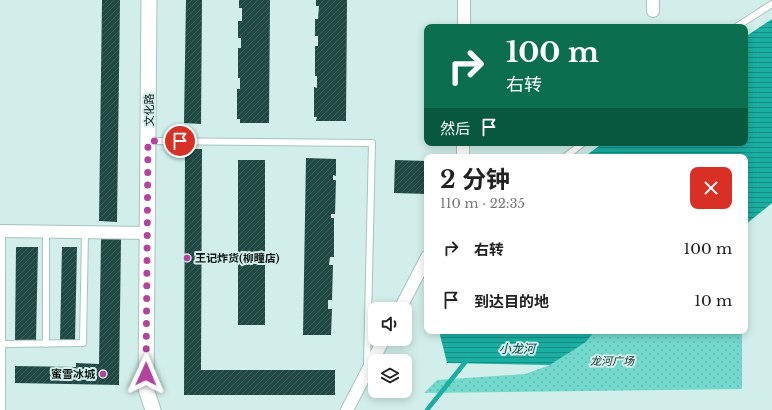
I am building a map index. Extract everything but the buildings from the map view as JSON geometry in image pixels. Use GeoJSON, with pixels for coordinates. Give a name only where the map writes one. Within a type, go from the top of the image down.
{"type":"FeatureCollection","features":[{"type":"Feature","properties":{"kind":"street","name":"文化路"},"geometry":{"type":"LineString","coordinates":[[150,0],[146,389],[153,410]]}},
{"type":"Feature","properties":{"kind":"street"},"geometry":{"type":"LineString","coordinates":[[464,0],[464,24]]}},
{"type":"Feature","properties":{"kind":"street"},"geometry":{"type":"LineString","coordinates":[[1,231],[148,233]]}},
{"type":"Feature","properties":{"kind":"street"},"geometry":{"type":"LineString","coordinates":[[404,302],[424,263]]}},
{"type":"Feature","properties":{"kind":"street"},"geometry":{"type":"LineString","coordinates":[[347,410],[380,346]]}},
{"type":"Feature","properties":{"kind":"lane"},"geometry":{"type":"LineString","coordinates":[[741,24],[772,4]]}},
{"type":"Feature","properties":{"kind":"lane"},"geometry":{"type":"LineString","coordinates":[[148,141],[372,142],[367,371]]}},
{"type":"Feature","properties":{"kind":"lane"},"geometry":{"type":"LineString","coordinates":[[569,154],[579,146]]}},
{"type":"Feature","properties":{"kind":"lane"},"geometry":{"type":"LineString","coordinates":[[1,231],[2,410]]}},
{"type":"Feature","properties":{"kind":"lane"},"geometry":{"type":"LineString","coordinates":[[46,232],[46,344]]}},
{"type":"Feature","properties":{"kind":"lane"},"geometry":{"type":"LineString","coordinates":[[1,344],[83,343],[85,232]]}},
{"type":"Feature","properties":{"kind":"green space","name":"龙河广场"},"geometry":{"type":"Polygon","coordinates":[[[593,334],[742,334],[742,389],[424,393],[437,380],[525,374],[550,365],[586,342],[593,334]]]}},
{"type":"Feature","properties":{"kind":"water"},"geometry":{"type":"Polygon","coordinates":[[[772,19],[772,203],[748,223],[748,154],[588,154],[599,146],[748,146],[748,35],[772,19]]]}},
{"type":"Feature","properties":{"kind":"water","name":"小龙河"},"geometry":{"type":"Polygon","coordinates":[[[440,334],[593,334],[586,342],[550,365],[447,363],[440,334]]]}},
{"type":"Feature","properties":{"kind":"waterway","name":"小龙河"},"geometry":{"type":"LineString","coordinates":[[427,410],[467,360]]}},
{"type":"Feature","properties":{"kind":"place","name":"王记炸货(柳疃店)"},"geometry":{"type":"Point","coordinates":[187,258]}},
{"type":"Feature","properties":{"kind":"place","name":"蜜雪冰城"},"geometry":{"type":"Point","coordinates":[103,374]}},
{"type":"Feature","properties":{"kind":"route"},"geometry":{"type":"LineString","coordinates":[[146,374],[148,141],[180,141]]}}]}
